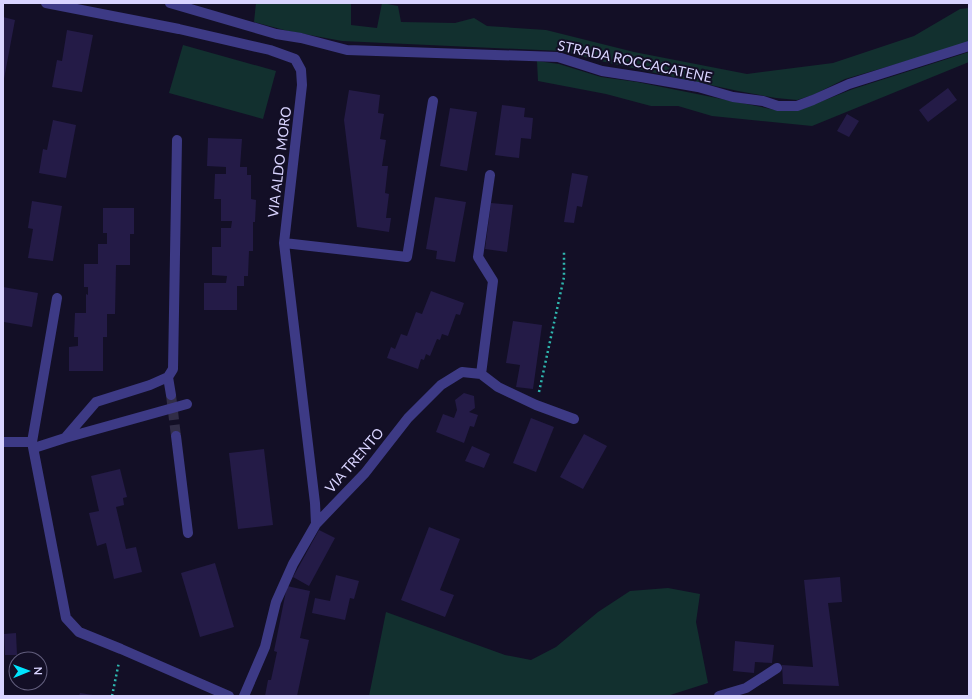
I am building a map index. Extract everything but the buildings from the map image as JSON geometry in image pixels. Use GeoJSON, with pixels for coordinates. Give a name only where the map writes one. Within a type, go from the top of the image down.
{"type":"FeatureCollection","features":[{"type":"Feature","properties":{"kind":"street","name":"VIA ALDO MORO"},"geometry":{"type":"LineString","coordinates":[[46,3],[179,29],[270,50],[294,59],[302,70],[302,85],[284,243],[315,503],[316,524]]}},
{"type":"Feature","properties":{"kind":"street","name":"STRADA ROCCACATENE"},"geometry":{"type":"LineString","coordinates":[[170,3],[183,5],[276,34],[301,38],[347,50],[558,57],[602,71],[698,87],[733,97],[763,101],[778,106],[797,106],[850,84],[969,46]]}},
{"type":"Feature","properties":{"kind":"street"},"geometry":{"type":"LineString","coordinates":[[284,243],[407,257],[433,101]]}},
{"type":"Feature","properties":{"kind":"street"},"geometry":{"type":"LineString","coordinates":[[65,438],[96,402],[150,385],[168,377],[173,369],[177,140]]}},
{"type":"Feature","properties":{"kind":"street"},"geometry":{"type":"LineString","coordinates":[[490,175],[478,257],[493,281],[481,374],[498,387],[574,419]]}},
{"type":"Feature","properties":{"kind":"street"},"geometry":{"type":"LineString","coordinates":[[57,298],[33,445],[66,618],[79,632],[229,696]]}},
{"type":"Feature","properties":{"kind":"street","name":"VIA TRENTO"},"geometry":{"type":"LineString","coordinates":[[244,696],[265,647],[276,602],[293,564],[316,524],[365,473],[408,418],[441,385],[462,372],[481,374]]}},
{"type":"Feature","properties":{"kind":"street"},"geometry":{"type":"LineString","coordinates":[[168,377],[171,395]]}},
{"type":"Feature","properties":{"kind":"street"},"geometry":{"type":"LineString","coordinates":[[3,442],[33,445],[65,438],[187,404]]}},
{"type":"Feature","properties":{"kind":"street"},"geometry":{"type":"LineString","coordinates":[[176,436],[188,533]]}},
{"type":"Feature","properties":{"kind":"street"},"geometry":{"type":"LineString","coordinates":[[719,696],[746,688],[777,668]]}},
{"type":"Feature","properties":{"kind":"path"},"geometry":{"type":"LineString","coordinates":[[536,404],[564,277],[564,252]]}},
{"type":"Feature","properties":{"kind":"path"},"geometry":{"type":"LineString","coordinates":[[112,696],[121,649]]}},
{"type":"Feature","properties":{"kind":"green space"},"geometry":{"type":"Polygon","coordinates":[[[256,3],[351,3],[351,25],[377,28],[382,3],[398,6],[401,22],[455,23],[474,18],[487,26],[546,30],[634,52],[747,74],[833,63],[914,36],[960,9],[969,8],[969,43],[845,79],[813,95],[797,100],[738,91],[561,51],[342,41],[288,31],[254,22],[256,3]]]}},
{"type":"Feature","properties":{"kind":"green space"},"geometry":{"type":"Polygon","coordinates":[[[183,45],[276,71],[263,119],[169,93],[183,45]]]}},
{"type":"Feature","properties":{"kind":"green space"},"geometry":{"type":"Polygon","coordinates":[[[969,52],[969,62],[812,126],[712,116],[678,106],[651,106],[606,94],[538,81],[537,61],[559,64],[601,77],[637,82],[776,110],[802,109],[853,89],[969,52]]]}},
{"type":"Feature","properties":{"kind":"green space"},"geometry":{"type":"Polygon","coordinates":[[[668,588],[700,594],[696,622],[708,683],[667,696],[369,696],[386,612],[505,655],[531,660],[556,647],[598,612],[630,591],[668,588]]]}},
{"type":"Feature","properties":{"kind":"tunnel"},"geometry":{"type":"LineString","coordinates":[[171,395],[176,436]]}}]}
